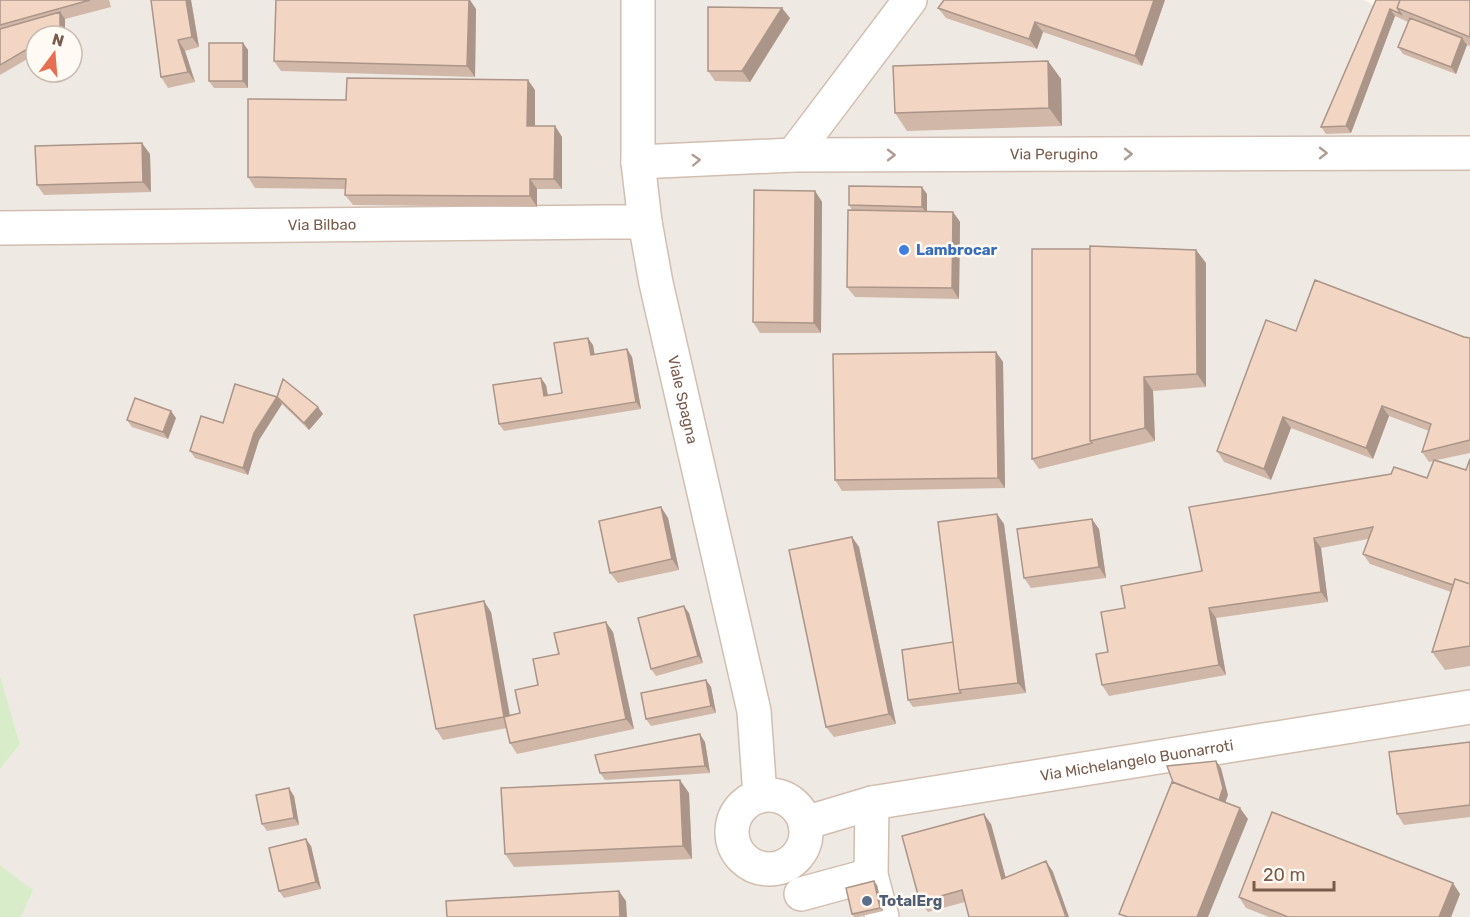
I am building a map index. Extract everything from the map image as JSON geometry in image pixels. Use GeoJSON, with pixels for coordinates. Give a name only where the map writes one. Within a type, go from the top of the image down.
{"type":"FeatureCollection","features":[{"type":"Feature","properties":{"kind":"street","name":"Viale Spagna"},"geometry":{"type":"LineString","coordinates":[[638,0],[638,162],[645,222],[656,283],[754,711],[760,796]]}},
{"type":"Feature","properties":{"kind":"street"},"geometry":{"type":"LineString","coordinates":[[793,155],[910,0]]}},
{"type":"Feature","properties":{"kind":"street","name":"Via Perugino"},"geometry":{"type":"LineString","coordinates":[[638,162],[793,155],[1470,153]]}},
{"type":"Feature","properties":{"kind":"street","name":"Via Bilbao"},"geometry":{"type":"LineString","coordinates":[[0,228],[645,222]]}},
{"type":"Feature","properties":{"kind":"street","name":"Via Michelangelo Buonarroti"},"geometry":{"type":"LineString","coordinates":[[805,823],[872,803],[1470,707]]}},
{"type":"Feature","properties":{"kind":"street"},"geometry":{"type":"LineString","coordinates":[[760,796],[783,797],[800,812],[805,823],[806,834],[798,855],[779,867],[756,866],[746,860],[738,852],[732,830],[740,808],[760,796]]}},
{"type":"Feature","properties":{"kind":"street"},"geometry":{"type":"LineString","coordinates":[[872,803],[871,874],[882,917]]}},
{"type":"Feature","properties":{"kind":"street"},"geometry":{"type":"LineString","coordinates":[[779,867],[805,906],[871,874]]}},
{"type":"Feature","properties":{"kind":"shaded area"},"geometry":{"type":"Polygon","coordinates":[[[0,0],[1364,0],[1380,9],[1470,0],[1470,917],[21,917],[32,890],[0,865],[0,769],[20,744],[0,675],[0,0]]]}},
{"type":"Feature","properties":{"kind":"green space"},"geometry":{"type":"Polygon","coordinates":[[[0,675],[20,744],[0,769],[0,675]]]}},
{"type":"Feature","properties":{"kind":"green space"},"geometry":{"type":"Polygon","coordinates":[[[0,865],[33,890],[21,917],[0,917],[0,865]]]}},
{"type":"Feature","properties":{"kind":"building"},"geometry":{"type":"Polygon","coordinates":[[[0,0],[90,0],[0,25],[0,0]]]}},
{"type":"Feature","properties":{"kind":"building"},"geometry":{"type":"Polygon","coordinates":[[[151,0],[186,0],[192,37],[178,40],[188,72],[161,77],[151,0]]]}},
{"type":"Feature","properties":{"kind":"building"},"geometry":{"type":"Polygon","coordinates":[[[276,0],[469,0],[467,66],[274,61],[276,0]]]}},
{"type":"Feature","properties":{"kind":"building"},"geometry":{"type":"Polygon","coordinates":[[[944,0],[1154,0],[1135,56],[1035,22],[1029,39],[938,8],[944,0]]]}},
{"type":"Feature","properties":{"kind":"building"},"geometry":{"type":"Polygon","coordinates":[[[1376,0],[1400,0],[1397,8],[1401,14],[1390,9],[1346,126],[1321,127],[1376,0]]]}},
{"type":"Feature","properties":{"kind":"building"},"geometry":{"type":"Polygon","coordinates":[[[1400,0],[1470,0],[1470,37],[1397,8],[1400,0]]]}},
{"type":"Feature","properties":{"kind":"building"},"geometry":{"type":"Polygon","coordinates":[[[708,7],[782,8],[742,71],[708,71],[708,7]]]}},
{"type":"Feature","properties":{"kind":"building"},"geometry":{"type":"Polygon","coordinates":[[[60,12],[60,24],[24,24],[24,51],[0,65],[0,29],[60,12]]]}},
{"type":"Feature","properties":{"kind":"building"},"geometry":{"type":"Polygon","coordinates":[[[1410,18],[1462,38],[1451,67],[1398,47],[1410,18]]]}},
{"type":"Feature","properties":{"kind":"building"},"geometry":{"type":"Polygon","coordinates":[[[209,43],[243,43],[243,81],[209,81],[209,43]]]}},
{"type":"Feature","properties":{"kind":"building"},"geometry":{"type":"Polygon","coordinates":[[[1048,61],[1049,108],[895,113],[893,66],[1048,61]]]}},
{"type":"Feature","properties":{"kind":"building"},"geometry":{"type":"Polygon","coordinates":[[[347,78],[528,80],[527,126],[555,126],[554,179],[530,179],[530,196],[345,195],[346,179],[248,177],[248,99],[346,100],[347,78]]]}},
{"type":"Feature","properties":{"kind":"building"},"geometry":{"type":"Polygon","coordinates":[[[142,143],[143,182],[37,185],[35,146],[142,143]]]}},
{"type":"Feature","properties":{"kind":"building"},"geometry":{"type":"Polygon","coordinates":[[[849,186],[922,187],[922,207],[849,205],[849,186]]]}},
{"type":"Feature","properties":{"kind":"building"},"geometry":{"type":"Polygon","coordinates":[[[754,190],[815,191],[814,323],[753,322],[754,190]]]}},
{"type":"Feature","properties":{"kind":"building"},"geometry":{"type":"Polygon","coordinates":[[[848,210],[953,212],[952,288],[847,287],[848,210]]]}},
{"type":"Feature","properties":{"kind":"building"},"geometry":{"type":"Polygon","coordinates":[[[1090,246],[1196,250],[1197,374],[1144,377],[1145,428],[1090,441],[1090,246]]]}},
{"type":"Feature","properties":{"kind":"building"},"geometry":{"type":"Polygon","coordinates":[[[1032,249],[1090,249],[1090,441],[1092,443],[1032,459],[1032,249]]]}},
{"type":"Feature","properties":{"kind":"building"},"geometry":{"type":"Polygon","coordinates":[[[1315,280],[1470,338],[1470,440],[1422,452],[1431,424],[1382,406],[1366,448],[1283,417],[1264,469],[1217,451],[1266,320],[1296,331],[1315,280]]]}},
{"type":"Feature","properties":{"kind":"building"},"geometry":{"type":"Polygon","coordinates":[[[588,338],[591,355],[627,349],[636,402],[499,424],[493,385],[541,378],[544,396],[562,393],[554,343],[588,338]]]}},
{"type":"Feature","properties":{"kind":"building"},"geometry":{"type":"Polygon","coordinates":[[[996,352],[998,478],[835,480],[833,354],[996,352]]]}},
{"type":"Feature","properties":{"kind":"building"},"geometry":{"type":"Polygon","coordinates":[[[283,379],[318,407],[304,423],[277,397],[283,379]]]}},
{"type":"Feature","properties":{"kind":"building"},"geometry":{"type":"Polygon","coordinates":[[[235,384],[277,397],[254,433],[243,468],[190,451],[201,416],[223,423],[235,384]]]}},
{"type":"Feature","properties":{"kind":"building"},"geometry":{"type":"Polygon","coordinates":[[[135,398],[171,411],[163,432],[127,420],[135,398]]]}},
{"type":"Feature","properties":{"kind":"building"},"geometry":{"type":"Polygon","coordinates":[[[1470,459],[1470,584],[1455,579],[1453,585],[1363,554],[1373,527],[1314,538],[1321,592],[1209,608],[1219,665],[1102,685],[1096,654],[1108,652],[1101,612],[1125,608],[1121,586],[1202,571],[1189,507],[1391,474],[1394,467],[1427,478],[1434,460],[1466,470],[1470,459]]]}},
{"type":"Feature","properties":{"kind":"building"},"geometry":{"type":"Polygon","coordinates":[[[661,507],[672,559],[610,573],[599,521],[661,507]]]}},
{"type":"Feature","properties":{"kind":"building"},"geometry":{"type":"Polygon","coordinates":[[[997,514],[1018,683],[959,690],[938,522],[997,514]]]}},
{"type":"Feature","properties":{"kind":"building"},"geometry":{"type":"Polygon","coordinates":[[[1092,519],[1099,567],[1024,578],[1017,529],[1092,519]]]}},
{"type":"Feature","properties":{"kind":"building"},"geometry":{"type":"Polygon","coordinates":[[[852,537],[889,714],[826,727],[789,550],[852,537]]]}},
{"type":"Feature","properties":{"kind":"building"},"geometry":{"type":"Polygon","coordinates":[[[1455,579],[1470,584],[1470,646],[1432,652],[1455,579]]]}},
{"type":"Feature","properties":{"kind":"building"},"geometry":{"type":"Polygon","coordinates":[[[484,601],[504,717],[436,729],[414,615],[484,601]]]}},
{"type":"Feature","properties":{"kind":"building"},"geometry":{"type":"Polygon","coordinates":[[[684,606],[698,656],[651,669],[638,618],[684,606]]]}},
{"type":"Feature","properties":{"kind":"building"},"geometry":{"type":"Polygon","coordinates":[[[606,622],[626,719],[510,743],[504,717],[520,713],[515,690],[538,685],[533,659],[559,654],[554,633],[606,622]]]}},
{"type":"Feature","properties":{"kind":"building"},"geometry":{"type":"Polygon","coordinates":[[[953,642],[961,693],[908,700],[902,650],[953,642]]]}},
{"type":"Feature","properties":{"kind":"building"},"geometry":{"type":"Polygon","coordinates":[[[706,680],[711,706],[646,719],[641,693],[706,680]]]}},
{"type":"Feature","properties":{"kind":"building"},"geometry":{"type":"Polygon","coordinates":[[[700,734],[705,766],[600,773],[595,755],[700,734]]]}},
{"type":"Feature","properties":{"kind":"building"},"geometry":{"type":"Polygon","coordinates":[[[1470,742],[1470,805],[1397,814],[1389,752],[1470,742]]]}},
{"type":"Feature","properties":{"kind":"building"},"geometry":{"type":"Polygon","coordinates":[[[1216,761],[1223,788],[1219,800],[1173,782],[1167,766],[1216,761]]]}},
{"type":"Feature","properties":{"kind":"building"},"geometry":{"type":"Polygon","coordinates":[[[680,780],[683,846],[505,854],[501,788],[680,780]]]}},
{"type":"Feature","properties":{"kind":"building"},"geometry":{"type":"Polygon","coordinates":[[[1172,782],[1240,808],[1197,917],[1128,917],[1119,914],[1172,782]]]}},
{"type":"Feature","properties":{"kind":"building"},"geometry":{"type":"Polygon","coordinates":[[[289,788],[294,818],[262,824],[256,795],[289,788]]]}},
{"type":"Feature","properties":{"kind":"building"},"geometry":{"type":"Polygon","coordinates":[[[1272,812],[1453,883],[1439,917],[1288,917],[1239,897],[1272,812]]]}},
{"type":"Feature","properties":{"kind":"building"},"geometry":{"type":"Polygon","coordinates":[[[984,814],[1002,879],[1046,861],[1066,917],[969,917],[962,890],[920,902],[902,836],[984,814]]]}},
{"type":"Feature","properties":{"kind":"building"},"geometry":{"type":"Polygon","coordinates":[[[306,839],[316,882],[279,891],[269,848],[306,839]]]}},
{"type":"Feature","properties":{"kind":"building"},"geometry":{"type":"Polygon","coordinates":[[[874,881],[880,908],[852,914],[846,888],[874,881]]]}},
{"type":"Feature","properties":{"kind":"building"},"geometry":{"type":"Polygon","coordinates":[[[619,891],[620,917],[447,917],[446,901],[619,891]]]}},
{"type":"Feature","properties":{"kind":"place","name":"Lambrocar"},"geometry":{"type":"Point","coordinates":[904,250]}},
{"type":"Feature","properties":{"kind":"place","name":"TotalErg"},"geometry":{"type":"Point","coordinates":[867,901]}}]}
